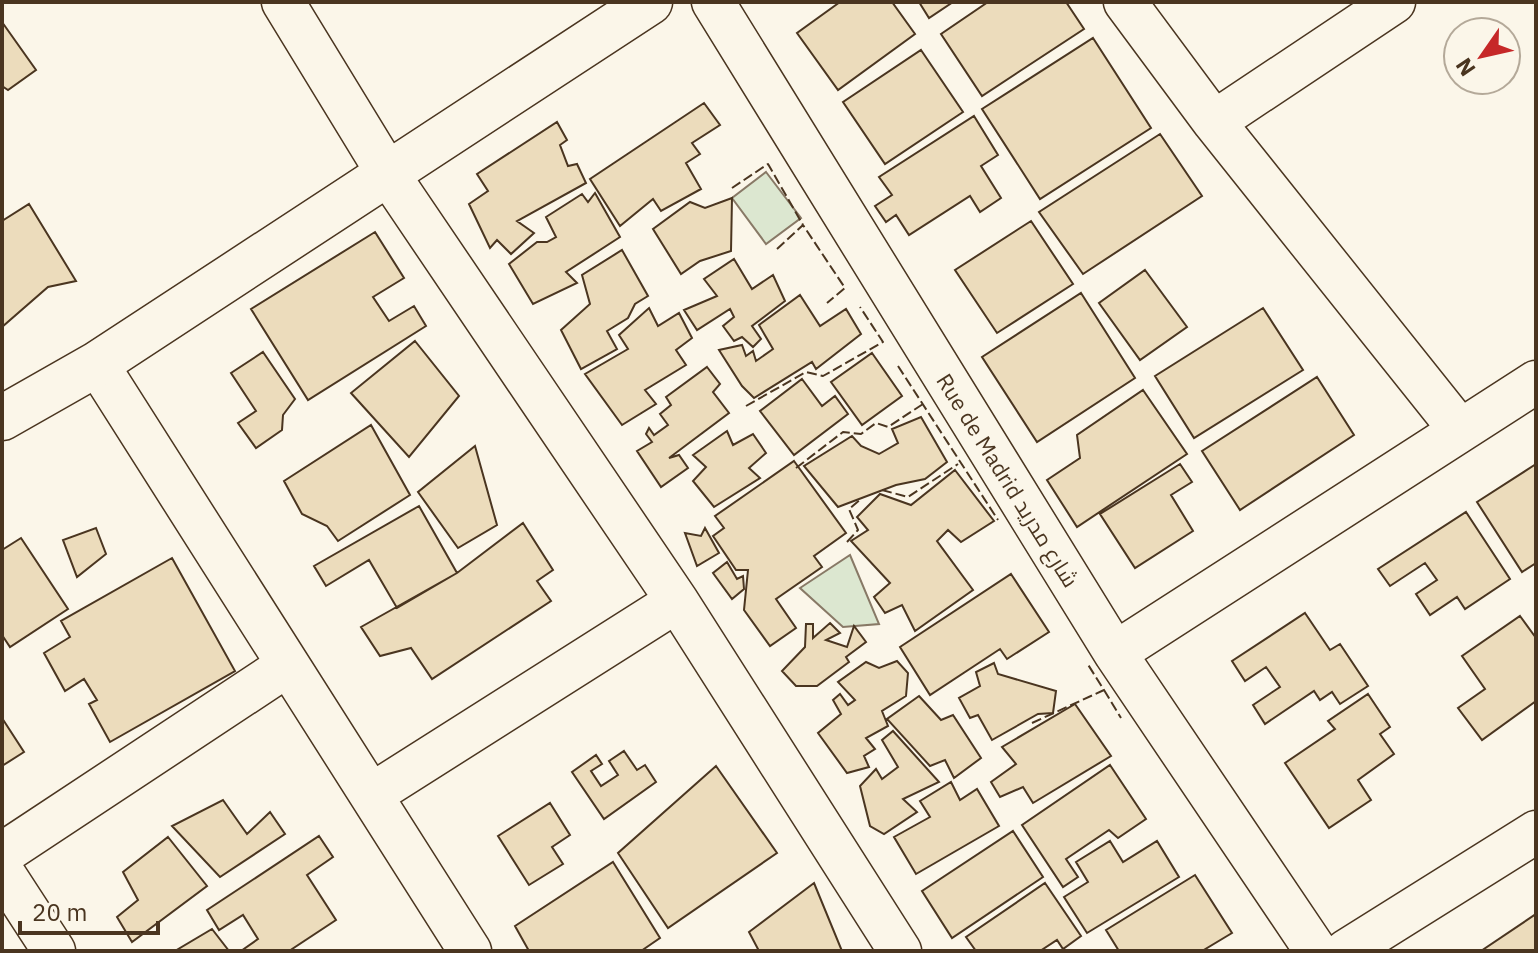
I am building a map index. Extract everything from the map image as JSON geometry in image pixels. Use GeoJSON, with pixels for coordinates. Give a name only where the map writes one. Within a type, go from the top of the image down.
{"type":"FeatureCollection","features":[{"type":"Feature","properties":{"kind":"street"},"geometry":{"type":"LineString","coordinates":[[283,2],[388,174],[677,601],[900,951]]}},
{"type":"Feature","properties":{"kind":"street"},"geometry":{"type":"LineString","coordinates":[[2,418],[97,364],[650,2]]}},
{"type":"Feature","properties":{"kind":"street","name":"Rue de Madrid شارع مدريد"},"geometry":{"type":"LineString","coordinates":[[713,2],[1115,653],[1316,951]]}},
{"type":"Feature","properties":{"kind":"street"},"geometry":{"type":"LineString","coordinates":[[1125,2],[1214,122],[1460,430]]}},
{"type":"Feature","properties":{"kind":"street"},"geometry":{"type":"LineString","coordinates":[[1214,122],[1394,2]]}},
{"type":"Feature","properties":{"kind":"street"},"geometry":{"type":"LineString","coordinates":[[97,364],[470,951]]}},
{"type":"Feature","properties":{"kind":"street"},"geometry":{"type":"LineString","coordinates":[[1115,653],[1536,382]]}},
{"type":"Feature","properties":{"kind":"street"},"geometry":{"type":"LineString","coordinates":[[371,795],[677,601]]}},
{"type":"Feature","properties":{"kind":"street"},"geometry":{"type":"LineString","coordinates":[[2,854],[288,665]]}},
{"type":"Feature","properties":{"kind":"street"},"geometry":{"type":"LineString","coordinates":[[1346,951],[1536,832]]}},
{"type":"Feature","properties":{"kind":"street"},"geometry":{"type":"LineString","coordinates":[[2,871],[54,951]]}},
{"type":"Feature","properties":{"kind":"green space"},"geometry":{"type":"Polygon","coordinates":[[[766,172],[801,218],[766,244],[732,198],[766,172]]]}},
{"type":"Feature","properties":{"kind":"green space"},"geometry":{"type":"Polygon","coordinates":[[[850,555],[879,624],[843,627],[800,588],[850,555]]]}},
{"type":"Feature","properties":{"kind":"building"},"geometry":{"type":"Polygon","coordinates":[[[840,2],[892,2],[915,34],[838,90],[797,33],[840,2]]]}},
{"type":"Feature","properties":{"kind":"building"},"geometry":{"type":"Polygon","coordinates":[[[919,2],[953,2],[929,18],[919,2]]]}},
{"type":"Feature","properties":{"kind":"building"},"geometry":{"type":"Polygon","coordinates":[[[988,2],[1066,2],[1084,29],[982,96],[941,34],[988,2]]]}},
{"type":"Feature","properties":{"kind":"building"},"geometry":{"type":"Polygon","coordinates":[[[2,22],[36,70],[8,90],[2,86],[2,22]]]}},
{"type":"Feature","properties":{"kind":"building"},"geometry":{"type":"Polygon","coordinates":[[[1093,38],[1151,128],[1040,199],[982,109],[1093,38]]]}},
{"type":"Feature","properties":{"kind":"building"},"geometry":{"type":"Polygon","coordinates":[[[921,50],[963,112],[885,164],[843,102],[921,50]]]}},
{"type":"Feature","properties":{"kind":"building"},"geometry":{"type":"Polygon","coordinates":[[[704,103],[720,125],[692,143],[700,154],[686,163],[701,189],[661,211],[653,199],[620,226],[590,179],[704,103]]]}},
{"type":"Feature","properties":{"kind":"building"},"geometry":{"type":"Polygon","coordinates":[[[974,116],[998,155],[981,166],[1001,198],[980,212],[970,196],[909,235],[896,215],[886,222],[875,206],[892,195],[879,177],[974,116]]]}},
{"type":"Feature","properties":{"kind":"building"},"geometry":{"type":"Polygon","coordinates":[[[557,122],[567,140],[560,145],[568,166],[577,164],[586,183],[517,221],[534,233],[511,254],[497,240],[490,248],[469,204],[488,191],[477,174],[557,122]]]}},
{"type":"Feature","properties":{"kind":"building"},"geometry":{"type":"Polygon","coordinates":[[[1160,134],[1202,196],[1083,274],[1039,212],[1160,134]]]}},
{"type":"Feature","properties":{"kind":"building"},"geometry":{"type":"Polygon","coordinates":[[[595,193],[620,237],[566,272],[577,283],[533,304],[509,264],[537,242],[547,242],[556,237],[546,217],[582,194],[588,202],[595,193]]]}},
{"type":"Feature","properties":{"kind":"building"},"geometry":{"type":"Polygon","coordinates":[[[732,198],[731,251],[700,261],[681,274],[653,229],[690,202],[705,208],[732,198]]]}},
{"type":"Feature","properties":{"kind":"building"},"geometry":{"type":"Polygon","coordinates":[[[29,204],[76,281],[48,287],[2,327],[2,221],[29,204]]]}},
{"type":"Feature","properties":{"kind":"building"},"geometry":{"type":"Polygon","coordinates":[[[1031,221],[1073,284],[997,333],[955,270],[1031,221]]]}},
{"type":"Feature","properties":{"kind":"building"},"geometry":{"type":"Polygon","coordinates":[[[375,232],[404,278],[373,297],[389,321],[414,306],[426,326],[308,400],[251,309],[375,232]]]}},
{"type":"Feature","properties":{"kind":"building"},"geometry":{"type":"Polygon","coordinates":[[[622,250],[648,296],[635,304],[628,318],[607,331],[617,349],[581,369],[561,330],[590,304],[582,275],[622,250]]]}},
{"type":"Feature","properties":{"kind":"building"},"geometry":{"type":"Polygon","coordinates":[[[734,259],[752,289],[773,275],[785,301],[752,326],[761,339],[753,347],[742,337],[734,341],[723,326],[734,317],[730,309],[697,330],[684,310],[717,296],[704,279],[734,259]]]}},
{"type":"Feature","properties":{"kind":"building"},"geometry":{"type":"Polygon","coordinates":[[[1145,270],[1187,327],[1140,360],[1099,303],[1145,270]]]}},
{"type":"Feature","properties":{"kind":"building"},"geometry":{"type":"Polygon","coordinates":[[[1081,293],[1135,378],[1037,442],[982,357],[1081,293]]]}},
{"type":"Feature","properties":{"kind":"building"},"geometry":{"type":"Polygon","coordinates":[[[800,295],[820,326],[846,309],[861,334],[816,369],[812,362],[754,398],[742,386],[719,350],[742,345],[746,356],[753,351],[756,361],[773,349],[759,325],[800,295]]]}},
{"type":"Feature","properties":{"kind":"building"},"geometry":{"type":"Polygon","coordinates":[[[649,308],[658,326],[679,313],[692,338],[676,350],[686,365],[645,390],[656,404],[622,425],[585,374],[628,349],[619,335],[649,308]]]}},
{"type":"Feature","properties":{"kind":"building"},"geometry":{"type":"Polygon","coordinates":[[[1263,308],[1303,370],[1194,438],[1155,376],[1263,308]]]}},
{"type":"Feature","properties":{"kind":"building"},"geometry":{"type":"Polygon","coordinates":[[[415,341],[459,396],[409,457],[351,393],[415,341]]]}},
{"type":"Feature","properties":{"kind":"building"},"geometry":{"type":"Polygon","coordinates":[[[263,352],[295,399],[283,415],[282,430],[256,448],[238,423],[256,411],[231,373],[263,352]]]}},
{"type":"Feature","properties":{"kind":"building"},"geometry":{"type":"Polygon","coordinates":[[[872,353],[902,396],[862,425],[831,382],[872,353]]]}},
{"type":"Feature","properties":{"kind":"building"},"geometry":{"type":"Polygon","coordinates":[[[707,367],[720,384],[713,392],[729,413],[669,458],[679,455],[688,468],[661,487],[637,451],[652,442],[646,434],[649,428],[654,435],[668,425],[660,414],[671,405],[666,397],[707,367]]]}},
{"type":"Feature","properties":{"kind":"building"},"geometry":{"type":"Polygon","coordinates":[[[1317,377],[1354,435],[1240,510],[1202,451],[1317,377]]]}},
{"type":"Feature","properties":{"kind":"building"},"geometry":{"type":"Polygon","coordinates":[[[802,379],[822,406],[835,396],[848,414],[794,455],[760,411],[802,379]]]}},
{"type":"Feature","properties":{"kind":"building"},"geometry":{"type":"Polygon","coordinates":[[[1143,390],[1187,454],[1077,527],[1047,480],[1080,458],[1077,435],[1143,390]]]}},
{"type":"Feature","properties":{"kind":"building"},"geometry":{"type":"Polygon","coordinates":[[[921,417],[947,462],[925,479],[896,485],[838,507],[804,466],[852,436],[861,446],[879,454],[898,443],[892,429],[921,417]]]}},
{"type":"Feature","properties":{"kind":"building"},"geometry":{"type":"Polygon","coordinates":[[[371,425],[410,495],[338,541],[327,526],[302,514],[284,481],[371,425]]]}},
{"type":"Feature","properties":{"kind":"building"},"geometry":{"type":"Polygon","coordinates":[[[727,431],[733,445],[753,434],[766,453],[749,468],[760,478],[714,507],[693,481],[706,467],[693,455],[727,431]]]}},
{"type":"Feature","properties":{"kind":"building"},"geometry":{"type":"Polygon","coordinates":[[[475,446],[497,525],[458,548],[418,492],[475,446]]]}},
{"type":"Feature","properties":{"kind":"building"},"geometry":{"type":"Polygon","coordinates":[[[794,461],[846,533],[814,556],[822,567],[776,599],[796,628],[770,646],[744,610],[748,570],[736,570],[713,536],[724,528],[715,516],[794,461]]]}},
{"type":"Feature","properties":{"kind":"building"},"geometry":{"type":"Polygon","coordinates":[[[1180,464],[1192,482],[1171,495],[1193,531],[1135,568],[1100,514],[1180,464]]]}},
{"type":"Feature","properties":{"kind":"building"},"geometry":{"type":"Polygon","coordinates":[[[1536,464],[1536,563],[1522,572],[1477,502],[1536,464]]]}},
{"type":"Feature","properties":{"kind":"building"},"geometry":{"type":"Polygon","coordinates":[[[955,470],[994,521],[961,542],[948,530],[937,541],[973,590],[915,631],[902,605],[885,613],[874,597],[890,583],[851,541],[868,530],[857,517],[880,494],[911,505],[955,470]]]}},
{"type":"Feature","properties":{"kind":"building"},"geometry":{"type":"Polygon","coordinates":[[[419,506],[457,573],[397,608],[369,560],[326,586],[314,566],[419,506]]]}},
{"type":"Feature","properties":{"kind":"building"},"geometry":{"type":"Polygon","coordinates":[[[1466,512],[1510,579],[1465,609],[1457,597],[1430,615],[1416,594],[1437,580],[1425,563],[1390,586],[1378,569],[1466,512]]]}},
{"type":"Feature","properties":{"kind":"building"},"geometry":{"type":"Polygon","coordinates":[[[523,523],[553,570],[537,581],[551,601],[432,679],[411,648],[380,656],[361,627],[457,573],[523,523]]]}},
{"type":"Feature","properties":{"kind":"building"},"geometry":{"type":"Polygon","coordinates":[[[96,528],[106,554],[77,577],[63,540],[96,528]]]}},
{"type":"Feature","properties":{"kind":"building"},"geometry":{"type":"Polygon","coordinates":[[[705,528],[719,553],[697,566],[685,533],[701,536],[705,528]]]}},
{"type":"Feature","properties":{"kind":"building"},"geometry":{"type":"Polygon","coordinates":[[[21,538],[68,609],[10,647],[2,635],[2,550],[21,538]]]}},
{"type":"Feature","properties":{"kind":"building"},"geometry":{"type":"Polygon","coordinates":[[[172,558],[235,671],[110,742],[89,704],[97,700],[84,679],[65,691],[44,653],[70,637],[61,621],[172,558]]]}},
{"type":"Feature","properties":{"kind":"building"},"geometry":{"type":"Polygon","coordinates":[[[727,562],[737,579],[743,576],[744,589],[732,599],[713,573],[727,562]]]}},
{"type":"Feature","properties":{"kind":"building"},"geometry":{"type":"Polygon","coordinates":[[[1011,574],[1049,632],[1007,659],[1000,649],[930,695],[900,647],[1011,574]]]}},
{"type":"Feature","properties":{"kind":"building"},"geometry":{"type":"Polygon","coordinates":[[[1305,613],[1330,650],[1340,644],[1368,686],[1340,704],[1332,692],[1320,700],[1314,691],[1265,724],[1253,705],[1280,687],[1266,667],[1245,681],[1232,661],[1305,613]]]}},
{"type":"Feature","properties":{"kind":"building"},"geometry":{"type":"Polygon","coordinates":[[[1520,616],[1536,638],[1536,701],[1482,740],[1458,708],[1485,689],[1462,656],[1520,616]]]}},
{"type":"Feature","properties":{"kind":"building"},"geometry":{"type":"Polygon","coordinates":[[[830,623],[840,633],[826,640],[847,647],[854,626],[866,642],[846,657],[849,662],[817,686],[796,686],[782,671],[805,647],[806,624],[813,624],[813,638],[830,623]]]}},
{"type":"Feature","properties":{"kind":"building"},"geometry":{"type":"Polygon","coordinates":[[[897,661],[908,673],[906,696],[882,711],[888,726],[866,738],[875,749],[864,756],[869,767],[847,773],[818,733],[841,714],[833,700],[840,694],[848,705],[855,700],[838,682],[866,662],[879,668],[897,661]]]}},
{"type":"Feature","properties":{"kind":"building"},"geometry":{"type":"Polygon","coordinates":[[[994,663],[998,674],[1056,691],[1053,713],[1038,714],[992,740],[978,715],[970,718],[959,698],[980,686],[976,672],[994,663]]]}},
{"type":"Feature","properties":{"kind":"building"},"geometry":{"type":"Polygon","coordinates":[[[1368,694],[1390,727],[1380,734],[1394,754],[1358,780],[1371,800],[1329,828],[1285,763],[1335,729],[1328,721],[1368,694]]]}},
{"type":"Feature","properties":{"kind":"building"},"geometry":{"type":"Polygon","coordinates":[[[919,696],[941,720],[953,715],[981,758],[954,778],[945,760],[930,766],[887,719],[919,696]]]}},
{"type":"Feature","properties":{"kind":"building"},"geometry":{"type":"Polygon","coordinates":[[[1075,704],[1111,756],[1033,803],[1023,787],[1000,797],[991,782],[1016,764],[1002,747],[1075,704]]]}},
{"type":"Feature","properties":{"kind":"building"},"geometry":{"type":"Polygon","coordinates":[[[2,718],[24,752],[2,766],[2,718]]]}},
{"type":"Feature","properties":{"kind":"building"},"geometry":{"type":"Polygon","coordinates":[[[893,731],[939,782],[903,799],[917,812],[884,834],[870,826],[860,786],[876,769],[882,779],[898,767],[882,740],[893,731]]]}},
{"type":"Feature","properties":{"kind":"building"},"geometry":{"type":"Polygon","coordinates":[[[624,751],[637,770],[645,765],[656,782],[604,819],[572,772],[596,755],[602,764],[591,771],[601,786],[618,775],[609,761],[624,751]]]}},
{"type":"Feature","properties":{"kind":"building"},"geometry":{"type":"Polygon","coordinates":[[[1110,765],[1146,819],[1118,838],[1109,830],[1066,859],[1078,877],[1063,887],[1022,825],[1110,765]]]}},
{"type":"Feature","properties":{"kind":"building"},"geometry":{"type":"Polygon","coordinates":[[[716,766],[777,853],[668,928],[618,853],[716,766]]]}},
{"type":"Feature","properties":{"kind":"building"},"geometry":{"type":"Polygon","coordinates":[[[951,782],[960,800],[977,789],[999,826],[916,874],[894,837],[930,817],[920,801],[951,782]]]}},
{"type":"Feature","properties":{"kind":"building"},"geometry":{"type":"Polygon","coordinates":[[[223,800],[247,834],[270,812],[285,834],[220,877],[172,826],[223,800]]]}},
{"type":"Feature","properties":{"kind":"building"},"geometry":{"type":"Polygon","coordinates":[[[550,803],[570,835],[552,847],[563,864],[529,885],[498,836],[550,803]]]}},
{"type":"Feature","properties":{"kind":"building"},"geometry":{"type":"Polygon","coordinates":[[[1013,831],[1043,877],[952,938],[922,891],[1013,831]]]}},
{"type":"Feature","properties":{"kind":"building"},"geometry":{"type":"Polygon","coordinates":[[[319,836],[333,857],[307,875],[336,920],[289,951],[241,951],[258,939],[243,915],[219,930],[207,910],[319,836]]]}},
{"type":"Feature","properties":{"kind":"building"},"geometry":{"type":"Polygon","coordinates":[[[168,837],[207,886],[132,942],[117,917],[138,900],[123,872],[168,837]]]}},
{"type":"Feature","properties":{"kind":"building"},"geometry":{"type":"Polygon","coordinates":[[[1110,841],[1123,862],[1157,841],[1179,877],[1087,933],[1064,897],[1088,882],[1076,862],[1110,841]]]}},
{"type":"Feature","properties":{"kind":"building"},"geometry":{"type":"Polygon","coordinates":[[[613,862],[660,938],[641,951],[529,951],[515,926],[613,862]]]}},
{"type":"Feature","properties":{"kind":"building"},"geometry":{"type":"Polygon","coordinates":[[[1195,875],[1232,933],[1202,951],[1119,951],[1106,930],[1195,875]]]}},
{"type":"Feature","properties":{"kind":"building"},"geometry":{"type":"Polygon","coordinates":[[[814,883],[842,951],[759,951],[749,932],[814,883]]]}},
{"type":"Feature","properties":{"kind":"building"},"geometry":{"type":"Polygon","coordinates":[[[1045,883],[1081,936],[1063,949],[1057,940],[1040,951],[976,951],[966,937],[1045,883]]]}},
{"type":"Feature","properties":{"kind":"building"},"geometry":{"type":"Polygon","coordinates":[[[1536,914],[1536,951],[1481,951],[1536,914]]]}},
{"type":"Feature","properties":{"kind":"building"},"geometry":{"type":"Polygon","coordinates":[[[212,929],[229,951],[175,951],[212,929]]]}},
{"type":"Feature","properties":{"kind":"fence"},"geometry":{"type":"LineString","coordinates":[[732,188],[768,164],[803,225]]}},
{"type":"Feature","properties":{"kind":"fence"},"geometry":{"type":"LineString","coordinates":[[777,249],[803,225],[845,288],[827,303]]}},
{"type":"Feature","properties":{"kind":"fence"},"geometry":{"type":"LineString","coordinates":[[746,406],[806,372],[823,376],[883,342],[860,307]]}},
{"type":"Feature","properties":{"kind":"fence"},"geometry":{"type":"LineString","coordinates":[[898,366],[998,520]]}},
{"type":"Feature","properties":{"kind":"fence"},"geometry":{"type":"LineString","coordinates":[[796,468],[843,432],[861,434],[876,423],[888,427],[923,404]]}},
{"type":"Feature","properties":{"kind":"fence"},"geometry":{"type":"LineString","coordinates":[[882,490],[908,497],[958,464]]}},
{"type":"Feature","properties":{"kind":"fence"},"geometry":{"type":"LineString","coordinates":[[847,542],[858,530],[849,509],[862,498]]}},
{"type":"Feature","properties":{"kind":"fence"},"geometry":{"type":"LineString","coordinates":[[1032,723],[1104,690],[1087,663]]}},
{"type":"Feature","properties":{"kind":"fence"},"geometry":{"type":"LineString","coordinates":[[1104,690],[1121,718]]}}]}
